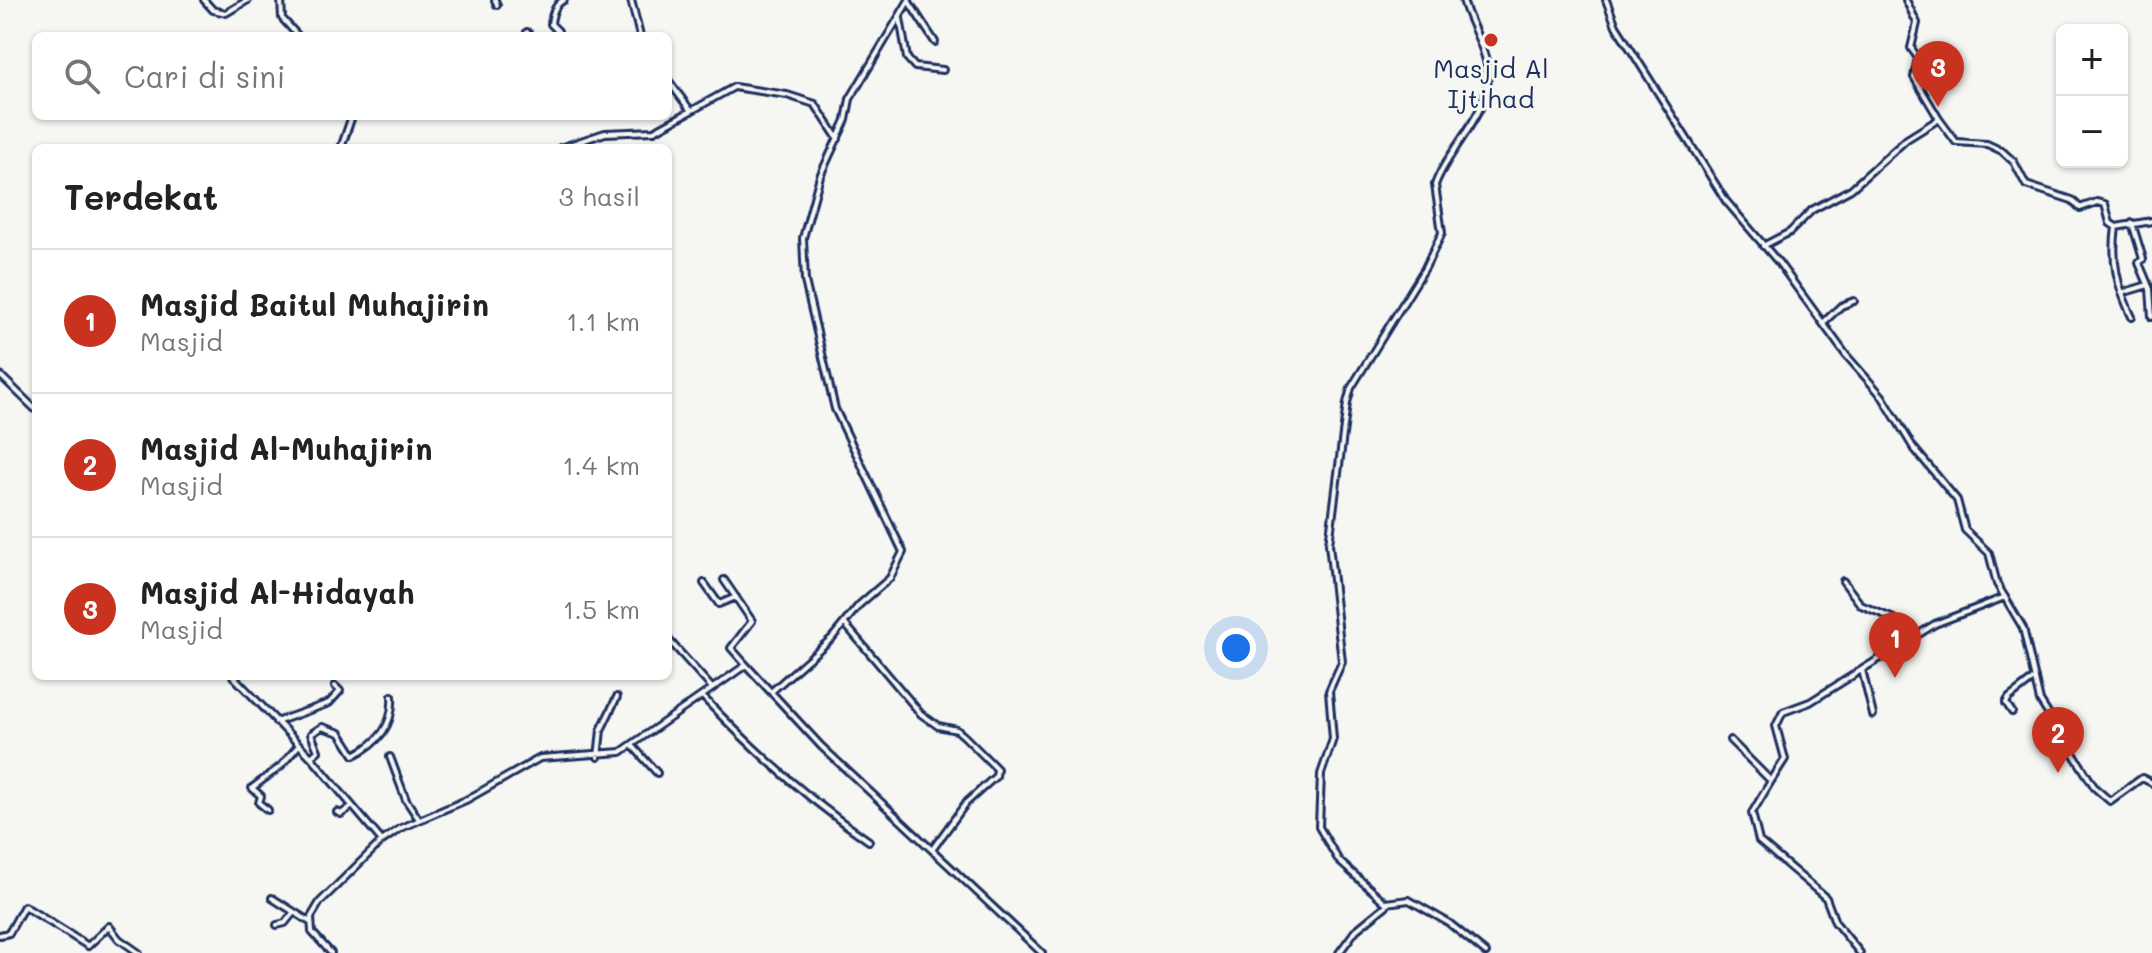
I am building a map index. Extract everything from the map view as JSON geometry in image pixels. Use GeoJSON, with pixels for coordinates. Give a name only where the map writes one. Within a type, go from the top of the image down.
{"type":"FeatureCollection","features":[{"type":"Feature","properties":{"kind":"street"},"geometry":{"type":"LineString","coordinates":[[204,0],[213,10],[226,13],[248,0]]}},
{"type":"Feature","properties":{"kind":"street"},"geometry":{"type":"LineString","coordinates":[[281,0],[282,18],[294,32]]}},
{"type":"Feature","properties":{"kind":"street"},"geometry":{"type":"LineString","coordinates":[[557,32],[551,24],[552,15],[564,0]]}},
{"type":"Feature","properties":{"kind":"street"},"geometry":{"type":"LineString","coordinates":[[631,0],[639,32]]}},
{"type":"Feature","properties":{"kind":"street"},"geometry":{"type":"LineString","coordinates":[[1388,904],[1339,861],[1320,831],[1321,774],[1333,739],[1329,691],[1342,657],[1329,544],[1351,388],[1418,279],[1442,233],[1435,185],[1438,175],[1474,121],[1488,79],[1484,55],[1463,0]]}},
{"type":"Feature","properties":{"kind":"street"},"geometry":{"type":"LineString","coordinates":[[1606,0],[1616,26],[1726,201],[1882,396],[1913,447],[1957,500],[1965,530],[1989,553],[1994,577],[2023,628],[2040,701],[2077,762],[2105,800],[2112,801],[2142,778],[2152,783]]}},
{"type":"Feature","properties":{"kind":"street"},"geometry":{"type":"LineString","coordinates":[[1906,0],[1917,23],[1911,48],[1918,59],[1914,77],[1956,142],[1987,144],[2010,156],[2026,185],[2072,200],[2080,208],[2097,202],[2105,204],[2110,223],[2116,227],[2152,221]]}},
{"type":"Feature","properties":{"kind":"street"},"geometry":{"type":"LineString","coordinates":[[771,692],[890,578],[903,552],[835,409],[805,281],[805,225],[820,176],[838,139],[856,87],[909,1],[935,42]]}},
{"type":"Feature","properties":{"kind":"street"},"geometry":{"type":"LineString","coordinates":[[900,17],[907,58],[915,67],[943,70]]}},
{"type":"Feature","properties":{"kind":"street"},"geometry":{"type":"LineString","coordinates":[[672,85],[691,111]]}},
{"type":"Feature","properties":{"kind":"street"},"geometry":{"type":"LineString","coordinates":[[572,144],[605,133],[654,131],[734,87],[787,95],[818,107],[838,139]]}},
{"type":"Feature","properties":{"kind":"street"},"geometry":{"type":"LineString","coordinates":[[1763,246],[1790,232],[1812,210],[1851,189],[1907,139],[1939,119]]}},
{"type":"Feature","properties":{"kind":"street"},"geometry":{"type":"LineString","coordinates":[[342,144],[351,120]]}},
{"type":"Feature","properties":{"kind":"street"},"geometry":{"type":"LineString","coordinates":[[2132,223],[2144,260],[2139,263],[2148,285],[2152,317]]}},
{"type":"Feature","properties":{"kind":"street"},"geometry":{"type":"LineString","coordinates":[[2116,227],[2112,253],[2116,277],[2132,317]]}},
{"type":"Feature","properties":{"kind":"street"},"geometry":{"type":"LineString","coordinates":[[2125,292],[2148,285]]}},
{"type":"Feature","properties":{"kind":"street"},"geometry":{"type":"LineString","coordinates":[[1824,322],[1841,306],[1854,301]]}},
{"type":"Feature","properties":{"kind":"street"},"geometry":{"type":"LineString","coordinates":[[0,375],[32,406]]}},
{"type":"Feature","properties":{"kind":"street"},"geometry":{"type":"LineString","coordinates":[[724,580],[752,621],[731,648],[821,746],[1042,953]]}},
{"type":"Feature","properties":{"kind":"street"},"geometry":{"type":"LineString","coordinates":[[1843,581],[1861,605],[1894,619],[1904,641]]}},
{"type":"Feature","properties":{"kind":"street"},"geometry":{"type":"LineString","coordinates":[[704,583],[719,604],[736,597]]}},
{"type":"Feature","properties":{"kind":"street"},"geometry":{"type":"LineString","coordinates":[[1860,953],[1835,922],[1826,898],[1759,841],[1752,813],[1785,759],[1776,726],[1783,712],[1810,702],[1834,683],[1862,670],[1904,641],[1973,607],[2005,597]]}},
{"type":"Feature","properties":{"kind":"street"},"geometry":{"type":"LineString","coordinates":[[845,624],[921,714],[938,726],[957,730],[997,769],[996,776],[966,803],[932,850]]}},
{"type":"Feature","properties":{"kind":"street"},"geometry":{"type":"LineString","coordinates":[[672,644],[712,689]]}},
{"type":"Feature","properties":{"kind":"street"},"geometry":{"type":"LineString","coordinates":[[331,953],[315,937],[311,923],[314,910],[382,841],[418,818],[466,800],[540,758],[598,757],[621,752],[746,665]]}},
{"type":"Feature","properties":{"kind":"street"},"geometry":{"type":"LineString","coordinates":[[1862,670],[1873,715]]}},
{"type":"Feature","properties":{"kind":"street"},"geometry":{"type":"LineString","coordinates":[[2012,712],[2006,703],[2009,698],[2036,678]]}},
{"type":"Feature","properties":{"kind":"street"},"geometry":{"type":"LineString","coordinates":[[237,680],[311,757],[382,841]]}},
{"type":"Feature","properties":{"kind":"street"},"geometry":{"type":"LineString","coordinates":[[276,722],[330,703],[340,691],[335,686]]}},
{"type":"Feature","properties":{"kind":"street"},"geometry":{"type":"LineString","coordinates":[[311,757],[318,751],[311,734],[322,727],[340,733],[354,755],[374,744],[391,721],[392,696]]}},
{"type":"Feature","properties":{"kind":"street"},"geometry":{"type":"LineString","coordinates":[[598,757],[599,737],[617,697]]}},
{"type":"Feature","properties":{"kind":"street"},"geometry":{"type":"LineString","coordinates":[[703,697],[754,751],[809,799],[869,841]]}},
{"type":"Feature","properties":{"kind":"street"},"geometry":{"type":"LineString","coordinates":[[1730,740],[1771,781]]}},
{"type":"Feature","properties":{"kind":"street"},"geometry":{"type":"LineString","coordinates":[[268,810],[259,803],[261,796],[252,788],[281,766],[299,745]]}},
{"type":"Feature","properties":{"kind":"street"},"geometry":{"type":"LineString","coordinates":[[632,745],[657,773]]}},
{"type":"Feature","properties":{"kind":"street"},"geometry":{"type":"LineString","coordinates":[[390,757],[406,800],[418,818]]}},
{"type":"Feature","properties":{"kind":"street"},"geometry":{"type":"LineString","coordinates":[[329,779],[334,775]]}},
{"type":"Feature","properties":{"kind":"street"},"geometry":{"type":"LineString","coordinates":[[337,812],[341,814],[351,807]]}},
{"type":"Feature","properties":{"kind":"street"},"geometry":{"type":"LineString","coordinates":[[272,898],[311,923]]}},
{"type":"Feature","properties":{"kind":"street"},"geometry":{"type":"LineString","coordinates":[[1339,953],[1356,930],[1388,904],[1409,900],[1449,923],[1486,953]]}},
{"type":"Feature","properties":{"kind":"street"},"geometry":{"type":"LineString","coordinates":[[0,935],[9,933],[24,906],[88,946],[109,926],[119,939],[139,953]]}},
{"type":"Feature","properties":{"kind":"street"},"geometry":{"type":"LineString","coordinates":[[277,925],[285,923],[293,913]]}},
{"type":"Feature","properties":{"kind":"place","name":"Masjid Al Ijtihad"},"geometry":{"type":"Point","coordinates":[1491,40]}},
{"type":"Feature","properties":{"kind":"place","name":"Masjid Al-Hidayah"},"geometry":{"type":"Point","coordinates":[1938,107]}},
{"type":"Feature","properties":{"kind":"place","name":"Masjid Baitul Muhajirin"},"geometry":{"type":"Point","coordinates":[1895,678]}},
{"type":"Feature","properties":{"kind":"place","name":"Masjid Al-Muhajirin"},"geometry":{"type":"Point","coordinates":[2058,773]}}]}
